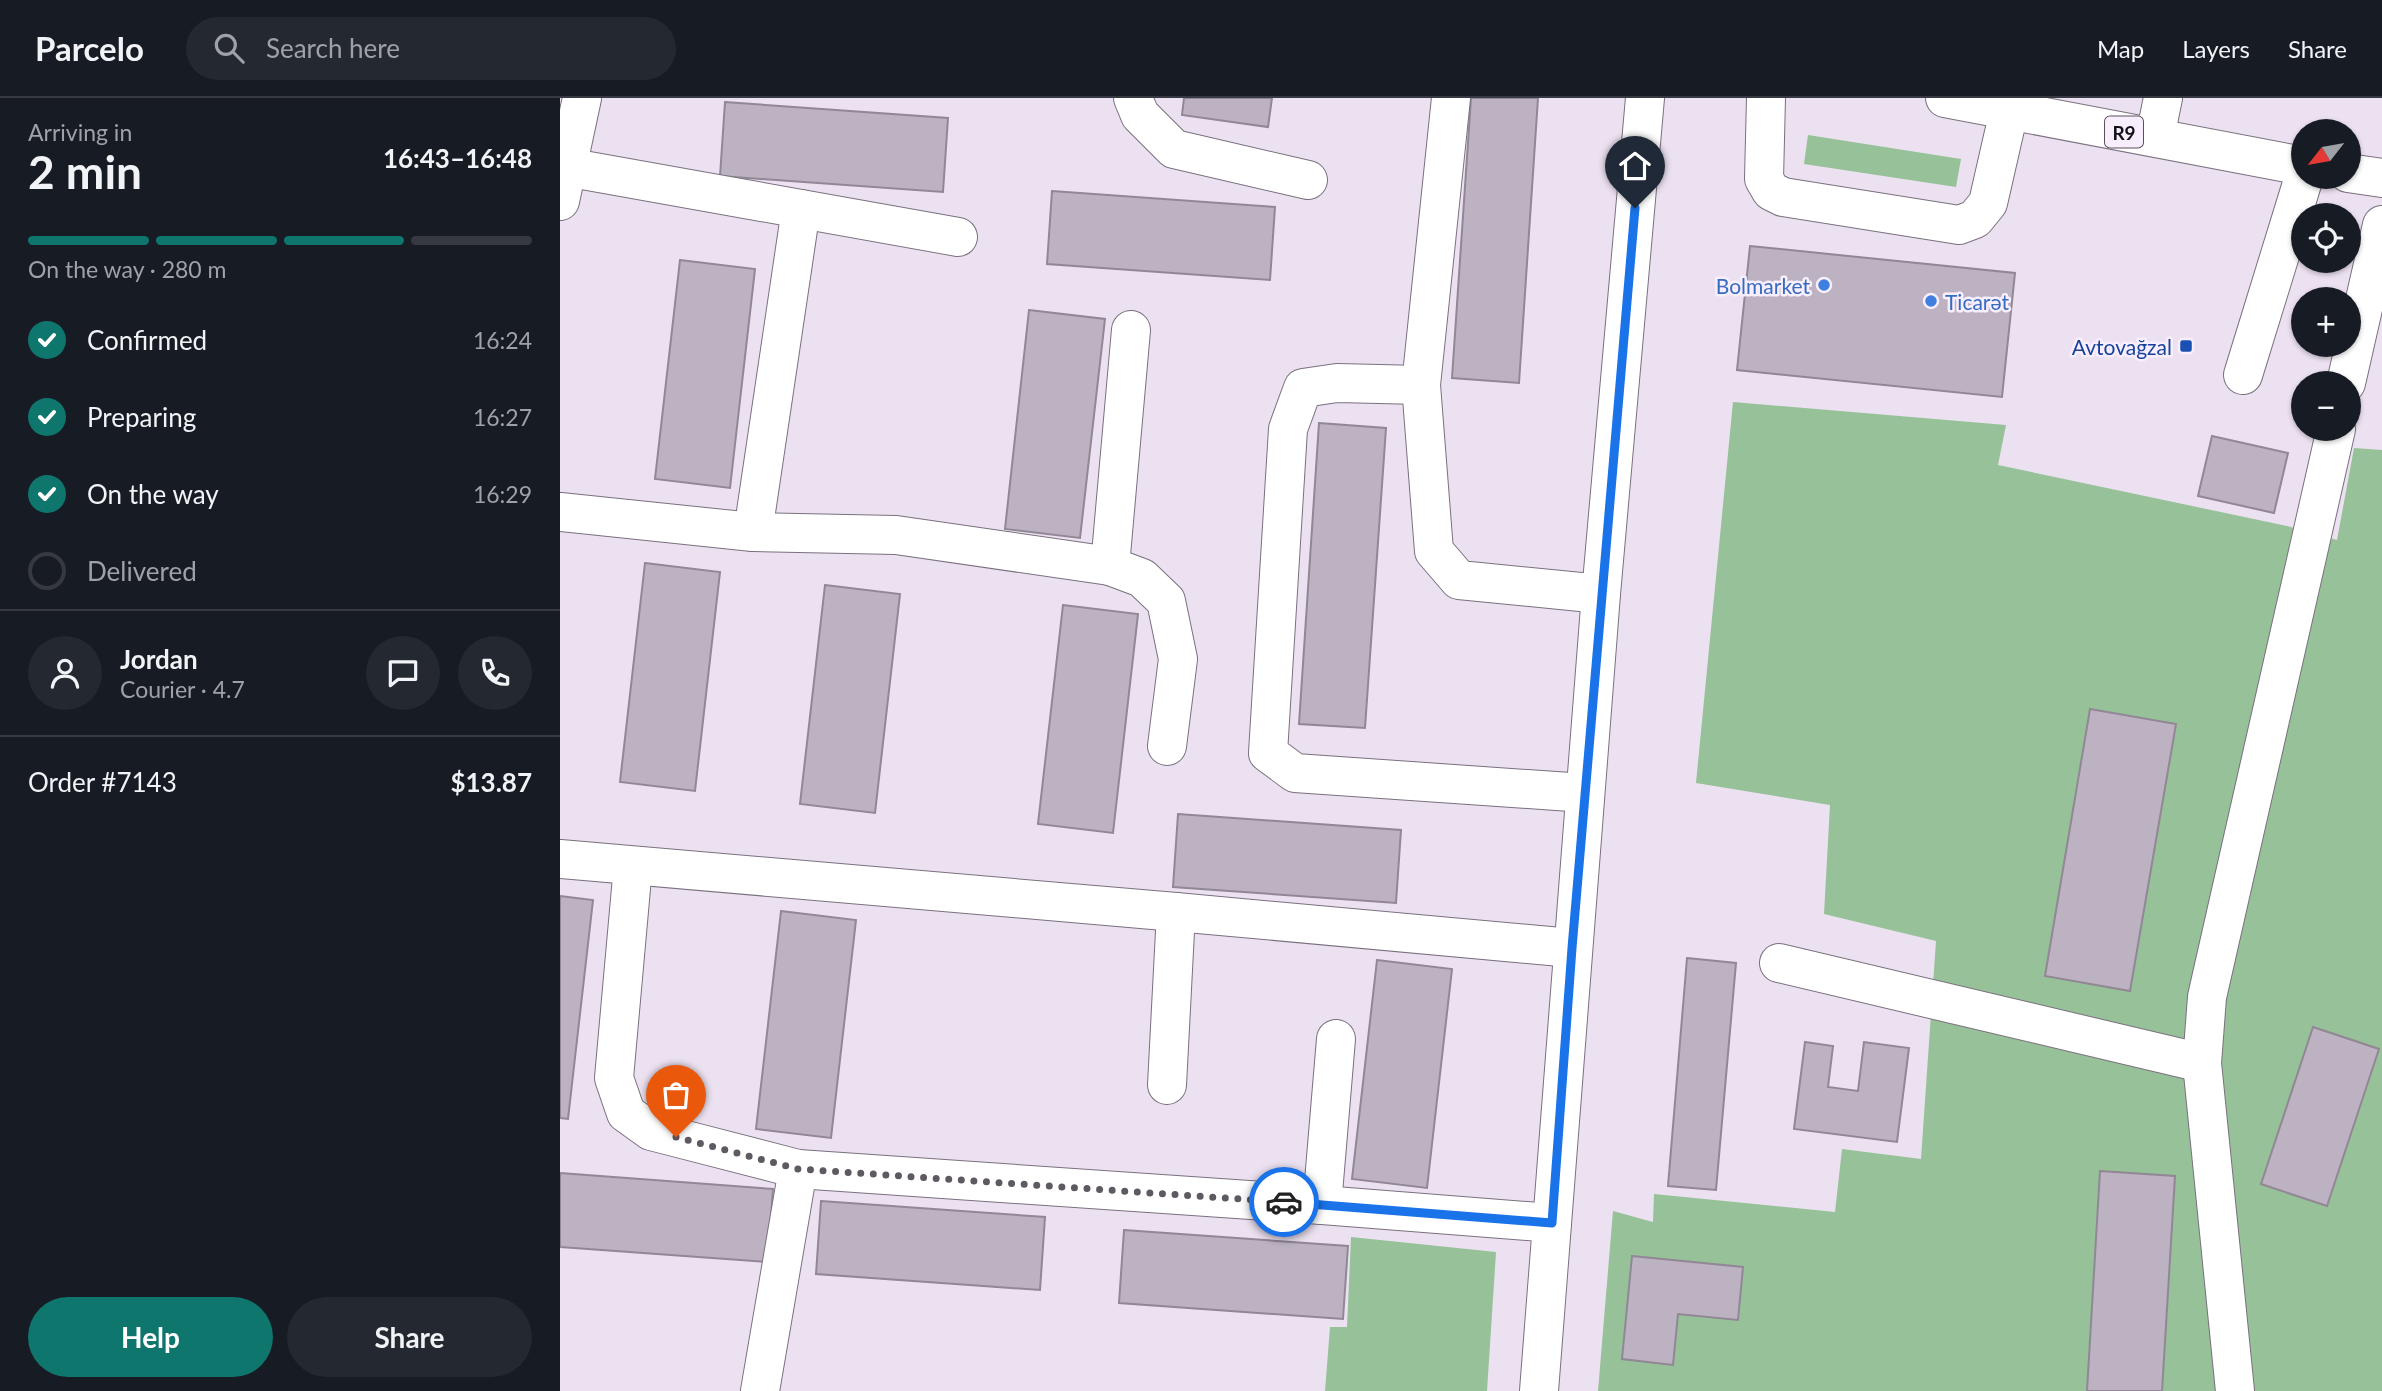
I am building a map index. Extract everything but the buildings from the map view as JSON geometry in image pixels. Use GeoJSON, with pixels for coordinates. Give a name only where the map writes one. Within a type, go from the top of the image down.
{"type":"FeatureCollection","features":[{"type":"Feature","properties":{"kind":"main road"},"geometry":{"type":"LineString","coordinates":[[582,98],[563,184],[801,209],[958,237]]}},
{"type":"Feature","properties":{"kind":"main road"},"geometry":{"type":"LineString","coordinates":[[1132,98],[1140,115],[1174,149],[1308,180]]}},
{"type":"Feature","properties":{"kind":"main road"},"geometry":{"type":"LineString","coordinates":[[1451,98],[1421,385],[1434,551],[1459,580],[1601,594]]}},
{"type":"Feature","properties":{"kind":"main road"},"geometry":{"type":"LineString","coordinates":[[1539,1391],[1601,594],[1645,98]]}},
{"type":"Feature","properties":{"kind":"main road"},"geometry":{"type":"LineString","coordinates":[[1766,98],[1764,179],[1771,191],[1783,197],[1959,225],[1975,219],[1989,203],[2009,111]]}},
{"type":"Feature","properties":{"kind":"main road","name":"R9"},"geometry":{"type":"LineString","coordinates":[[1945,98],[2291,164]]}},
{"type":"Feature","properties":{"kind":"main road"},"geometry":{"type":"LineString","coordinates":[[2155,137],[2163,98]]}},
{"type":"Feature","properties":{"kind":"main road"},"geometry":{"type":"LineString","coordinates":[[2361,175],[2382,178]]}},
{"type":"Feature","properties":{"kind":"main road"},"geometry":{"type":"LineString","coordinates":[[2243,375],[2300,189]]}},
{"type":"Feature","properties":{"kind":"main road"},"geometry":{"type":"LineString","coordinates":[[753,532],[801,209]]}},
{"type":"Feature","properties":{"kind":"main road"},"geometry":{"type":"LineString","coordinates":[[2349,371],[2382,225]]}},
{"type":"Feature","properties":{"kind":"main road"},"geometry":{"type":"LineString","coordinates":[[1110,566],[1130,330]]}},
{"type":"Feature","properties":{"kind":"main road"},"geometry":{"type":"LineString","coordinates":[[1421,385],[1337,383],[1303,388],[1288,429],[1268,753],[1295,773],[1585,793]]}},
{"type":"Feature","properties":{"kind":"main road"},"geometry":{"type":"LineString","coordinates":[[2235,1391],[2202,1063],[2207,997],[2333,441]]}},
{"type":"Feature","properties":{"kind":"main road"},"geometry":{"type":"LineString","coordinates":[[560,512],[753,532],[896,535],[1110,566],[1142,578],[1166,601],[1178,659],[1167,746]]}},
{"type":"Feature","properties":{"kind":"main road"},"geometry":{"type":"LineString","coordinates":[[560,859],[1572,948]]}},
{"type":"Feature","properties":{"kind":"main road"},"geometry":{"type":"LineString","coordinates":[[633,866],[614,1078],[626,1113],[651,1131],[798,1169],[1552,1223]]}},
{"type":"Feature","properties":{"kind":"main road"},"geometry":{"type":"LineString","coordinates":[[1167,1085],[1176,912]]}},
{"type":"Feature","properties":{"kind":"main road"},"geometry":{"type":"LineString","coordinates":[[1779,963],[2202,1063]]}},
{"type":"Feature","properties":{"kind":"main road"},"geometry":{"type":"LineString","coordinates":[[1322,1205],[1336,1039]]}},
{"type":"Feature","properties":{"kind":"main road"},"geometry":{"type":"LineString","coordinates":[[760,1391],[798,1169]]}},
{"type":"Feature","properties":{"kind":"green space"},"geometry":{"type":"Polygon","coordinates":[[[1808,135],[1961,159],[1956,187],[1804,164],[1808,135]]]}},
{"type":"Feature","properties":{"kind":"green space"},"geometry":{"type":"Polygon","coordinates":[[[1733,402],[2006,425],[1998,465],[2287,526],[2337,540],[2354,448],[2382,450],[2382,1391],[1598,1391],[1613,1211],[1653,1222],[1654,1194],[1835,1212],[1842,1149],[1921,1159],[1936,941],[1824,914],[1830,805],[1696,783],[1733,402]]]}},
{"type":"Feature","properties":{"kind":"green space"},"geometry":{"type":"Polygon","coordinates":[[[1351,1237],[1496,1252],[1487,1391],[1325,1391],[1330,1327],[1347,1327],[1351,1237]]]}},
{"type":"Feature","properties":{"kind":"way so far"},"geometry":{"type":"LineString","coordinates":[[676,1137],[798,1169],[1284,1202]]}},
{"type":"Feature","properties":{"kind":"place","name":"Bolmarket"},"geometry":{"type":"Point","coordinates":[1824,285]}},
{"type":"Feature","properties":{"kind":"place","name":"Ticarət"},"geometry":{"type":"Point","coordinates":[1931,301]}},
{"type":"Feature","properties":{"kind":"place","name":"Avtovağzal"},"geometry":{"type":"Point","coordinates":[2186,346]}},
{"type":"Feature","properties":{"kind":"route"},"geometry":{"type":"LineString","coordinates":[[1284,1202],[1552,1223],[1572,948],[1635,208]]}}]}
